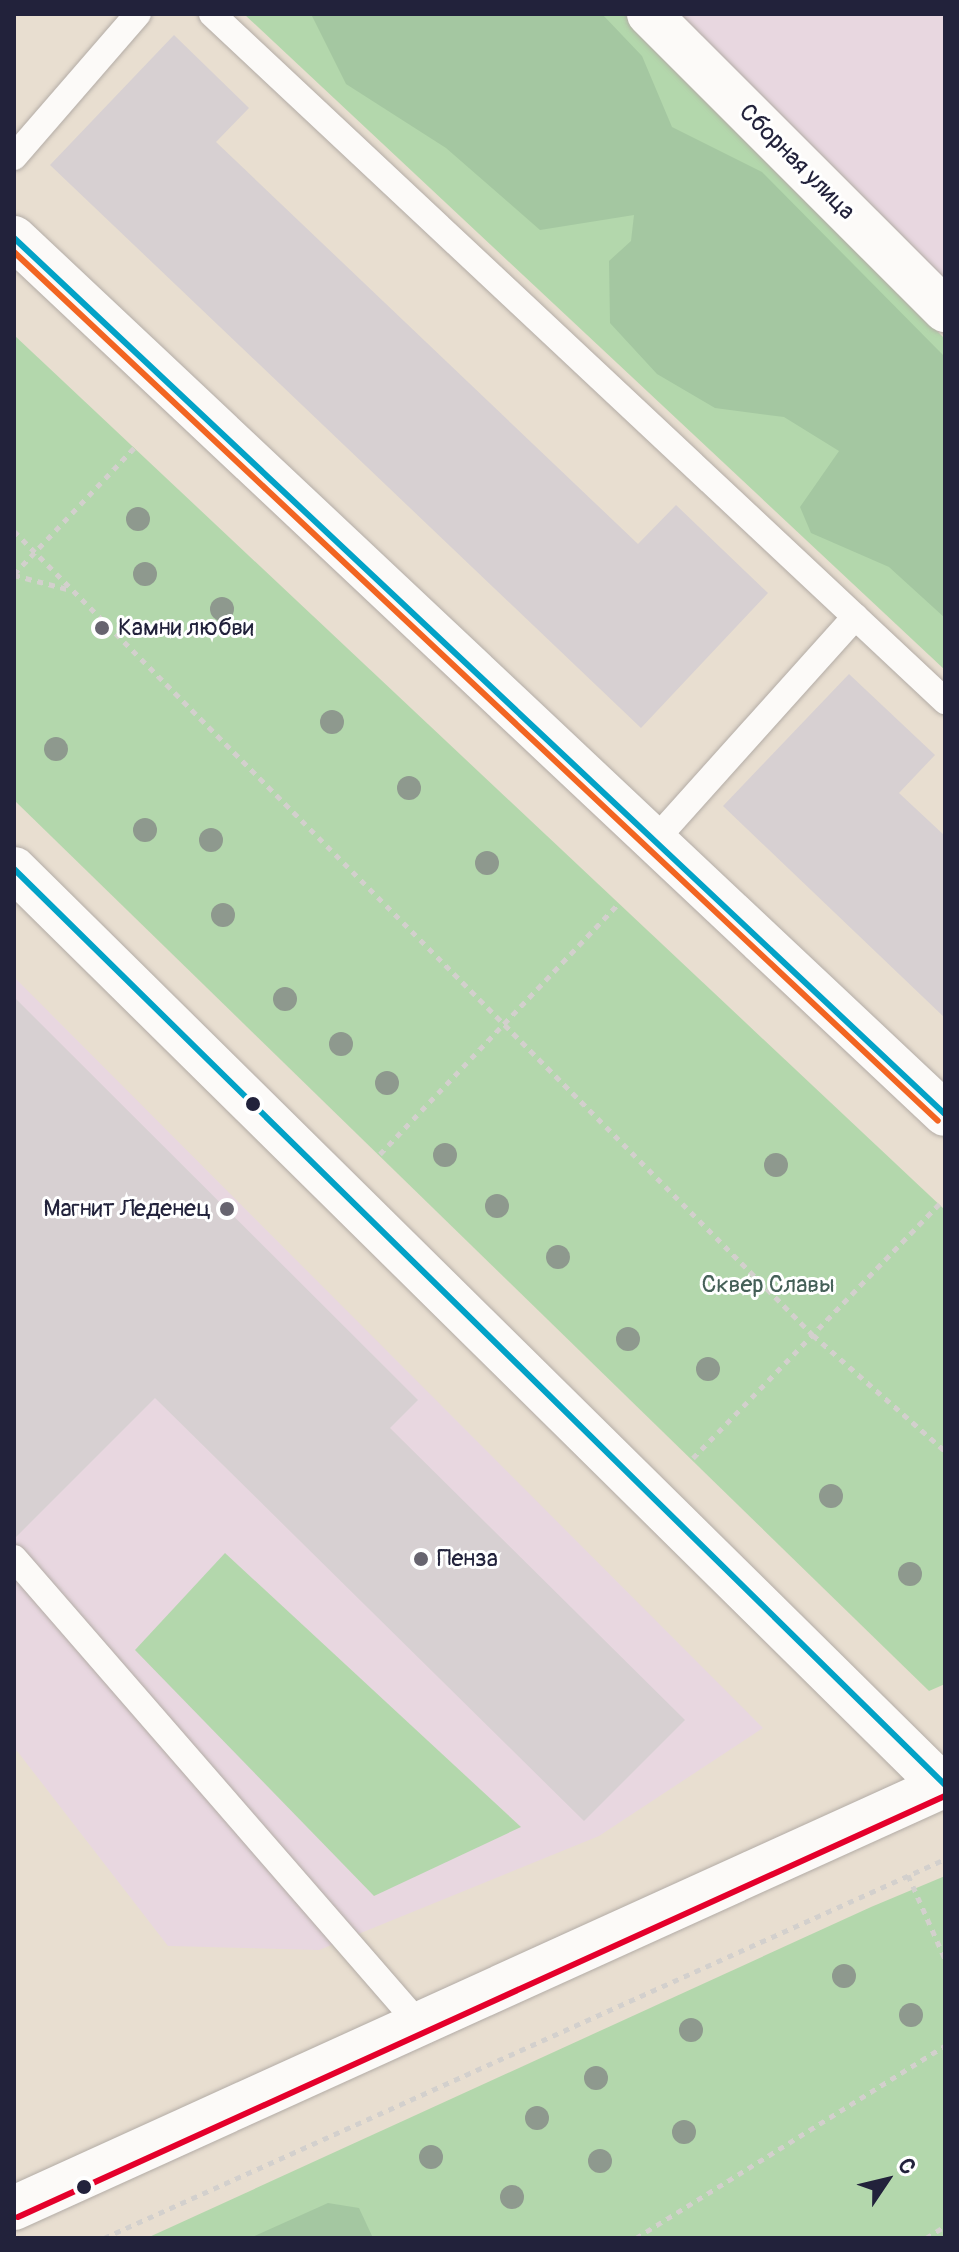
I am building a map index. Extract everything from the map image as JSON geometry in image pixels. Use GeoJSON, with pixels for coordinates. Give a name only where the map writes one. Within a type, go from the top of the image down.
{"type":"FeatureCollection","features":[{"type":"Feature","properties":{"kind":"street","name":"Сборная улица"},"geometry":{"type":"LineString","coordinates":[[649,14],[945,310]]}},
{"type":"Feature","properties":{"kind":"street"},"geometry":{"type":"LineString","coordinates":[[14,238],[945,1114]]}},
{"type":"Feature","properties":{"kind":"street"},"geometry":{"type":"LineString","coordinates":[[14,869],[674,1513],[944,1786],[14,2208]]}},
{"type":"Feature","properties":{"kind":"lane"},"geometry":{"type":"LineString","coordinates":[[14,157],[138,14]]}},
{"type":"Feature","properties":{"kind":"lane"},"geometry":{"type":"LineString","coordinates":[[212,14],[945,701]]}},
{"type":"Feature","properties":{"kind":"lane"},"geometry":{"type":"LineString","coordinates":[[655,840],[855,617]]}},
{"type":"Feature","properties":{"kind":"lane"},"geometry":{"type":"LineString","coordinates":[[14,1558],[419,2024]]}},
{"type":"Feature","properties":{"kind":"path"},"geometry":{"type":"LineString","coordinates":[[72,590],[14,574],[135,447]]}},
{"type":"Feature","properties":{"kind":"path"},"geometry":{"type":"LineString","coordinates":[[14,531],[813,1335],[945,1451]]}},
{"type":"Feature","properties":{"kind":"path"},"geometry":{"type":"LineString","coordinates":[[380,1154],[619,903]]}},
{"type":"Feature","properties":{"kind":"path"},"geometry":{"type":"LineString","coordinates":[[693,1458],[939,1204]]}},
{"type":"Feature","properties":{"kind":"path"},"geometry":{"type":"LineString","coordinates":[[104,2238],[945,1859]]}},
{"type":"Feature","properties":{"kind":"path"},"geometry":{"type":"LineString","coordinates":[[908,1875],[945,1959]]}},
{"type":"Feature","properties":{"kind":"path"},"geometry":{"type":"LineString","coordinates":[[636,2238],[945,2046]]}},
{"type":"Feature","properties":{"kind":"path"},"geometry":{"type":"LineString","coordinates":[[926,2238],[945,2226]]}},
{"type":"Feature","properties":{"kind":"shaded area"},"geometry":{"type":"Polygon","coordinates":[[[674,14],[945,14],[945,280],[674,14]]]}},
{"type":"Feature","properties":{"kind":"shaded area"},"geometry":{"type":"Polygon","coordinates":[[[14,977],[763,1728],[599,1836],[319,1950],[168,1946],[14,1747],[14,977]]]}},
{"type":"Feature","properties":{"kind":"green space"},"geometry":{"type":"Polygon","coordinates":[[[244,14],[624,14],[945,339],[945,670],[244,14]]]}},
{"type":"Feature","properties":{"kind":"green space"},"geometry":{"type":"Polygon","coordinates":[[[311,14],[602,14],[642,56],[672,127],[762,172],[945,357],[945,618],[889,567],[811,533],[800,507],[839,451],[784,417],[715,408],[657,374],[610,323],[609,261],[631,241],[634,215],[540,230],[446,148],[346,84],[311,14]]]}},
{"type":"Feature","properties":{"kind":"green space","name":"Сквер Славы"},"geometry":{"type":"Polygon","coordinates":[[[14,335],[945,1210],[945,1684],[929,1691],[14,800],[14,335]]]}},
{"type":"Feature","properties":{"kind":"green space"},"geometry":{"type":"Polygon","coordinates":[[[225,1553],[521,1827],[374,1896],[135,1650],[225,1553]]]}},
{"type":"Feature","properties":{"kind":"green space"},"geometry":{"type":"Polygon","coordinates":[[[945,1876],[945,2238],[147,2238],[871,1907],[945,1876]]]}},
{"type":"Feature","properties":{"kind":"green space"},"geometry":{"type":"Polygon","coordinates":[[[328,2203],[359,2208],[373,2238],[250,2238],[328,2203]]]}},
{"type":"Feature","properties":{"kind":"building"},"geometry":{"type":"Polygon","coordinates":[[[174,35],[249,108],[216,142],[638,544],[676,505],[768,593],[641,728],[50,165],[174,35]]]}},
{"type":"Feature","properties":{"kind":"building"},"geometry":{"type":"Polygon","coordinates":[[[849,674],[935,755],[899,793],[945,836],[945,1018],[723,806],[849,674]]]}},
{"type":"Feature","properties":{"kind":"building"},"geometry":{"type":"Polygon","coordinates":[[[14,997],[418,1400],[390,1428],[685,1720],[584,1821],[155,1398],[14,1539],[14,997]]]}},
{"type":"Feature","properties":{"kind":"transit line"},"geometry":{"type":"LineString","coordinates":[[14,238],[945,1114]]}},
{"type":"Feature","properties":{"kind":"transit line"},"geometry":{"type":"LineString","coordinates":[[14,252],[938,1121]]}},
{"type":"Feature","properties":{"kind":"transit line"},"geometry":{"type":"LineString","coordinates":[[14,869],[945,1785]]}},
{"type":"Feature","properties":{"kind":"transit line"},"geometry":{"type":"LineString","coordinates":[[18,2217],[945,1796]]}},
{"type":"Feature","properties":{"kind":"place","name":"Камни любви"},"geometry":{"type":"Point","coordinates":[102,628]}},
{"type":"Feature","properties":{"kind":"place","name":"Магнит Леденец"},"geometry":{"type":"Point","coordinates":[227,1209]}},
{"type":"Feature","properties":{"kind":"place","name":"Пенза"},"geometry":{"type":"Point","coordinates":[421,1559]}}]}
